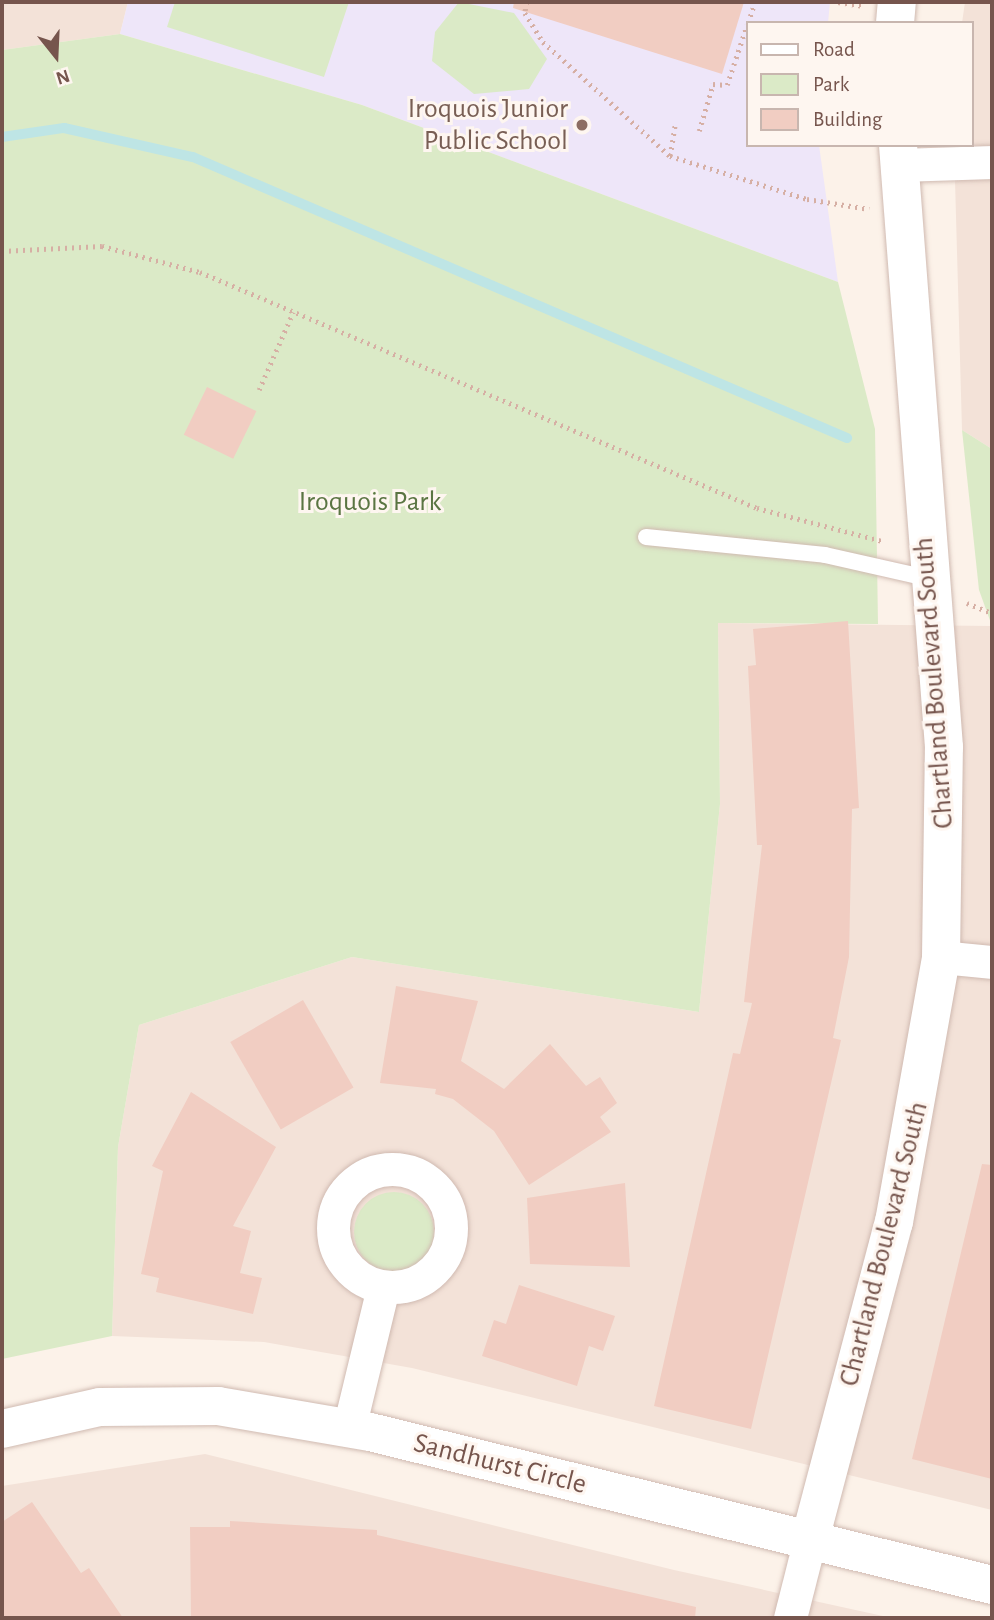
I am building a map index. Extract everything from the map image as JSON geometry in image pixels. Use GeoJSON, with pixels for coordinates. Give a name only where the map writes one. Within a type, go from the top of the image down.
{"type":"FeatureCollection","features":[{"type":"Feature","properties":{"kind":"street"},"geometry":{"type":"LineString","coordinates":[[895,21],[897,2]]}},
{"type":"Feature","properties":{"kind":"street"},"geometry":{"type":"LineString","coordinates":[[899,155],[992,162]]}},
{"type":"Feature","properties":{"kind":"street","name":"Chartland Boulevard South"},"geometry":{"type":"LineString","coordinates":[[809,1543],[894,1222],[941,957],[944,747],[942,588],[899,155]]}},
{"type":"Feature","properties":{"kind":"street"},"geometry":{"type":"LineString","coordinates":[[941,957],[992,962]]}},
{"type":"Feature","properties":{"kind":"street"},"geometry":{"type":"LineString","coordinates":[[349,1428],[383,1287]]}},
{"type":"Feature","properties":{"kind":"street","name":"Sandhurst Circle"},"geometry":{"type":"LineString","coordinates":[[2,1429],[100,1407],[218,1406],[349,1428],[809,1543],[992,1585]]}},
{"type":"Feature","properties":{"kind":"street"},"geometry":{"type":"LineString","coordinates":[[790,1618],[809,1543]]}},
{"type":"Feature","properties":{"kind":"lane"},"geometry":{"type":"LineString","coordinates":[[646,537],[825,555],[942,588]]}},
{"type":"Feature","properties":{"kind":"path"},"geometry":{"type":"LineString","coordinates":[[527,2],[524,13],[543,42],[670,156],[807,199],[877,211]]}},
{"type":"Feature","properties":{"kind":"path"},"geometry":{"type":"LineString","coordinates":[[749,21],[755,2]]}},
{"type":"Feature","properties":{"kind":"path"},"geometry":{"type":"LineString","coordinates":[[699,131],[713,84],[727,85],[746,30]]}},
{"type":"Feature","properties":{"kind":"path"},"geometry":{"type":"LineString","coordinates":[[670,156],[675,124]]}},
{"type":"Feature","properties":{"kind":"path"},"geometry":{"type":"LineString","coordinates":[[2,251],[102,246],[200,272],[757,508],[872,535]]}},
{"type":"Feature","properties":{"kind":"path"},"geometry":{"type":"LineString","coordinates":[[259,390],[293,312]]}},
{"type":"Feature","properties":{"kind":"path"},"geometry":{"type":"LineString","coordinates":[[942,588],[992,613]]}},
{"type":"Feature","properties":{"kind":"shaded area"},"geometry":{"type":"Polygon","coordinates":[[[2,2],[128,2],[120,34],[2,50],[2,2]]]}},
{"type":"Feature","properties":{"kind":"shaded area","name":"Iroquois Junior Public School"},"geometry":{"type":"Polygon","coordinates":[[[128,2],[830,2],[828,21],[746,21],[746,147],[819,147],[838,282],[362,105],[120,34],[128,2]]]}},
{"type":"Feature","properties":{"kind":"shaded area"},"geometry":{"type":"Polygon","coordinates":[[[965,2],[992,2],[992,449],[962,430],[954,147],[973,147],[973,21],[962,21],[965,2]]]}},
{"type":"Feature","properties":{"kind":"shaded area"},"geometry":{"type":"Polygon","coordinates":[[[718,623],[992,626],[992,1510],[412,1368],[264,1342],[112,1336],[118,1147],[139,1025],[352,957],[699,1012],[720,804],[718,623]]]}},
{"type":"Feature","properties":{"kind":"shaded area"},"geometry":{"type":"Polygon","coordinates":[[[205,1454],[674,1570],[892,1618],[2,1618],[2,1486],[205,1454]]]}},
{"type":"Feature","properties":{"kind":"green space"},"geometry":{"type":"Polygon","coordinates":[[[175,2],[349,2],[324,77],[167,27],[175,2]]]}},
{"type":"Feature","properties":{"kind":"green space"},"geometry":{"type":"Polygon","coordinates":[[[459,2],[514,13],[547,59],[529,89],[474,94],[432,61],[435,32],[459,2]]]}},
{"type":"Feature","properties":{"kind":"green space","name":"Iroquois Park"},"geometry":{"type":"Polygon","coordinates":[[[120,34],[362,105],[838,282],[875,429],[878,624],[718,623],[720,804],[699,1012],[352,957],[139,1025],[118,1147],[112,1336],[2,1359],[2,50],[120,34]]]}},
{"type":"Feature","properties":{"kind":"green space"},"geometry":{"type":"Polygon","coordinates":[[[962,430],[992,449],[992,626],[979,590],[962,430]]]}},
{"type":"Feature","properties":{"kind":"green space"},"geometry":{"type":"Polygon","coordinates":[[[394,1192],[409,1195],[422,1204],[431,1217],[434,1232],[431,1247],[422,1260],[409,1269],[394,1272],[379,1269],[366,1260],[357,1247],[354,1232],[357,1217],[366,1204],[379,1195],[394,1192]]]}},
{"type":"Feature","properties":{"kind":"building"},"geometry":{"type":"Polygon","coordinates":[[[514,2],[744,2],[722,74],[513,8],[514,2]]]}},
{"type":"Feature","properties":{"kind":"building"},"geometry":{"type":"Polygon","coordinates":[[[207,387],[256,411],[233,459],[184,435],[207,387]]]}},
{"type":"Feature","properties":{"kind":"building"},"geometry":{"type":"Polygon","coordinates":[[[848,621],[859,808],[852,809],[849,957],[833,1038],[841,1040],[751,1429],[654,1406],[733,1053],[740,1054],[752,1003],[744,1002],[762,845],[757,845],[748,666],[756,665],[753,629],[848,621]]]}},
{"type":"Feature","properties":{"kind":"building"},"geometry":{"type":"Polygon","coordinates":[[[396,986],[478,1001],[461,1061],[504,1089],[550,1044],[586,1086],[600,1077],[617,1103],[600,1117],[611,1132],[529,1185],[494,1131],[453,1099],[435,1094],[436,1089],[380,1083],[396,986]]]}},
{"type":"Feature","properties":{"kind":"building"},"geometry":{"type":"Polygon","coordinates":[[[303,1000],[354,1087],[281,1129],[230,1042],[303,1000]]]}},
{"type":"Feature","properties":{"kind":"building"},"geometry":{"type":"Polygon","coordinates":[[[191,1092],[276,1147],[233,1226],[251,1231],[240,1273],[262,1278],[253,1314],[156,1292],[159,1278],[141,1274],[163,1171],[152,1166],[191,1092]]]}},
{"type":"Feature","properties":{"kind":"building"},"geometry":{"type":"Polygon","coordinates":[[[982,1164],[992,1165],[992,1479],[912,1459],[982,1164]]]}},
{"type":"Feature","properties":{"kind":"building"},"geometry":{"type":"Polygon","coordinates":[[[625,1183],[630,1267],[530,1264],[527,1198],[625,1183]]]}},
{"type":"Feature","properties":{"kind":"building"},"geometry":{"type":"Polygon","coordinates":[[[519,1285],[615,1316],[603,1351],[589,1346],[577,1386],[482,1356],[494,1320],[506,1324],[519,1285]]]}},
{"type":"Feature","properties":{"kind":"building"},"geometry":{"type":"Polygon","coordinates":[[[32,1502],[81,1573],[89,1568],[123,1618],[2,1618],[2,1522],[32,1502]]]}},
{"type":"Feature","properties":{"kind":"building"},"geometry":{"type":"Polygon","coordinates":[[[230,1521],[377,1530],[377,1535],[696,1607],[695,1618],[191,1618],[190,1527],[230,1527],[230,1521]]]}},
{"type":"Feature","properties":{"kind":"waterway"},"geometry":{"type":"LineString","coordinates":[[2,137],[64,128],[193,157],[847,438]]}},
{"type":"Feature","properties":{"kind":"place","name":"Iroquois Junior Public School"},"geometry":{"type":"Point","coordinates":[582,125]}}]}
